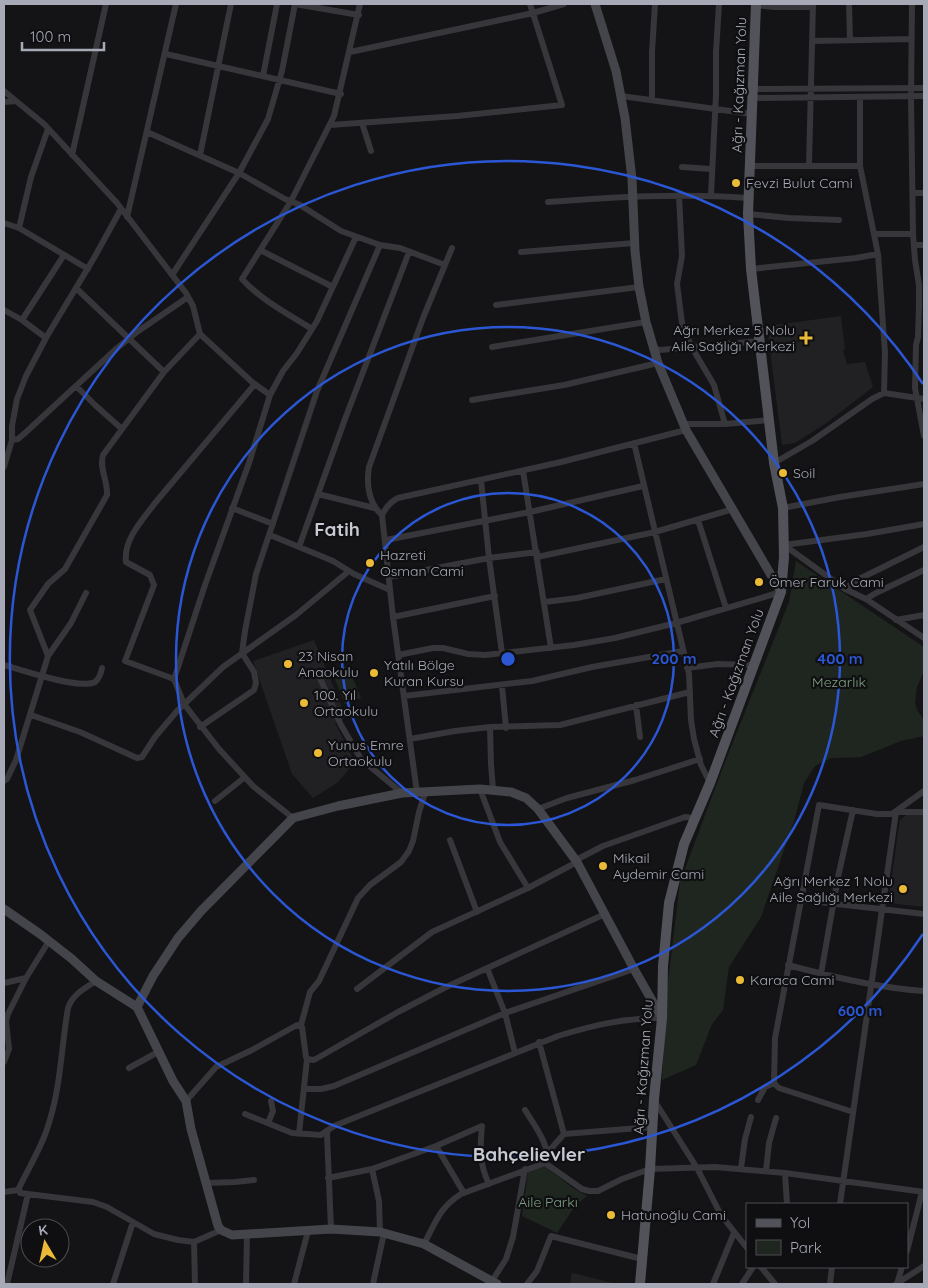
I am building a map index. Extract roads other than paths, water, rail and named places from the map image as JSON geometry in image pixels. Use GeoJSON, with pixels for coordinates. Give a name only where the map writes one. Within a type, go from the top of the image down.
{"type":"FeatureCollection","features":[{"type":"Feature","properties":{"kind":"main road","name":"Ağrı - Kağızman Yolu"},"geometry":{"type":"LineString","coordinates":[[640,1284],[662,1018],[663,966],[669,903],[684,844],[710,783],[781,592],[784,545],[783,508],[774,463],[751,269],[748,214],[756,4]]}},
{"type":"Feature","properties":{"kind":"street"},"geometry":{"type":"LineString","coordinates":[[72,155],[106,4]]}},
{"type":"Feature","properties":{"kind":"street"},"geometry":{"type":"LineString","coordinates":[[127,217],[176,4]]}},
{"type":"Feature","properties":{"kind":"street"},"geometry":{"type":"LineString","coordinates":[[200,155],[231,4]]}},
{"type":"Feature","properties":{"kind":"street"},"geometry":{"type":"LineString","coordinates":[[263,76],[277,4]]}},
{"type":"Feature","properties":{"kind":"street"},"geometry":{"type":"LineString","coordinates":[[172,276],[239,173],[268,119],[280,80],[295,4],[359,15]]}},
{"type":"Feature","properties":{"kind":"street"},"geometry":{"type":"LineString","coordinates":[[312,329],[248,286],[242,279],[291,201],[330,125],[341,94],[360,4]]}},
{"type":"Feature","properties":{"kind":"street"},"geometry":{"type":"LineString","coordinates":[[330,125],[457,116],[562,104],[530,4]]}},
{"type":"Feature","properties":{"kind":"street"},"geometry":{"type":"LineString","coordinates":[[350,52],[533,13],[564,4]]}},
{"type":"Feature","properties":{"kind":"street"},"geometry":{"type":"LineString","coordinates":[[398,654],[434,648],[443,648],[468,654],[502,653],[615,638],[676,623],[781,592],[685,427],[658,363],[646,322],[639,287],[633,196],[625,118],[607,40],[596,4]]}},
{"type":"Feature","properties":{"kind":"street"},"geometry":{"type":"LineString","coordinates":[[652,100],[655,4]]}},
{"type":"Feature","properties":{"kind":"street"},"geometry":{"type":"LineString","coordinates":[[711,195],[719,4]]}},
{"type":"Feature","properties":{"kind":"street"},"geometry":{"type":"LineString","coordinates":[[756,4],[774,7],[813,6],[809,165]]}},
{"type":"Feature","properties":{"kind":"street"},"geometry":{"type":"LineString","coordinates":[[849,4],[850,40]]}},
{"type":"Feature","properties":{"kind":"street"},"geometry":{"type":"LineString","coordinates":[[912,4],[913,234],[919,285],[921,336],[916,345],[915,388],[921,398],[924,436]]}},
{"type":"Feature","properties":{"kind":"street"},"geometry":{"type":"LineString","coordinates":[[813,41],[911,39]]}},
{"type":"Feature","properties":{"kind":"street"},"geometry":{"type":"LineString","coordinates":[[166,54],[341,94]]}},
{"type":"Feature","properties":{"kind":"street"},"geometry":{"type":"LineString","coordinates":[[752,94],[812,89],[924,88]]}},
{"type":"Feature","properties":{"kind":"street"},"geometry":{"type":"LineString","coordinates":[[4,91],[48,129],[121,209],[188,297],[193,306],[200,334],[255,384],[270,395]]}},
{"type":"Feature","properties":{"kind":"street"},"geometry":{"type":"LineString","coordinates":[[752,94],[811,98],[924,96]]}},
{"type":"Feature","properties":{"kind":"street"},"geometry":{"type":"LineString","coordinates":[[621,96],[752,114]]}},
{"type":"Feature","properties":{"kind":"street"},"geometry":{"type":"LineString","coordinates":[[860,97],[860,166],[878,254],[885,353],[884,393]]}},
{"type":"Feature","properties":{"kind":"street"},"geometry":{"type":"LineString","coordinates":[[4,102],[16,102]]}},
{"type":"Feature","properties":{"kind":"street"},"geometry":{"type":"LineString","coordinates":[[362,123],[371,151]]}},
{"type":"Feature","properties":{"kind":"street"},"geometry":{"type":"LineString","coordinates":[[19,228],[31,177],[48,129]]}},
{"type":"Feature","properties":{"kind":"street"},"geometry":{"type":"LineString","coordinates":[[147,132],[239,173],[300,205],[341,231],[356,238],[380,245],[400,248],[445,265]]}},
{"type":"Feature","properties":{"kind":"street"},"geometry":{"type":"LineString","coordinates":[[749,166],[860,166]]}},
{"type":"Feature","properties":{"kind":"street"},"geometry":{"type":"LineString","coordinates":[[682,167],[711,169]]}},
{"type":"Feature","properties":{"kind":"street"},"geometry":{"type":"LineString","coordinates":[[913,193],[924,193]]}},
{"type":"Feature","properties":{"kind":"street"},"geometry":{"type":"LineString","coordinates":[[679,195],[682,256],[677,296],[682,323],[691,346],[714,384],[725,424]]}},
{"type":"Feature","properties":{"kind":"street"},"geometry":{"type":"LineString","coordinates":[[548,202],[679,195],[748,198]]}},
{"type":"Feature","properties":{"kind":"street"},"geometry":{"type":"LineString","coordinates":[[4,467],[12,440],[12,426],[18,399],[26,376],[121,209]]}},
{"type":"Feature","properties":{"kind":"street"},"geometry":{"type":"LineString","coordinates":[[748,214],[839,220]]}},
{"type":"Feature","properties":{"kind":"street"},"geometry":{"type":"LineString","coordinates":[[4,223],[19,228],[88,269]]}},
{"type":"Feature","properties":{"kind":"street"},"geometry":{"type":"LineString","coordinates":[[874,234],[913,234]]}},
{"type":"Feature","properties":{"kind":"street"},"geometry":{"type":"LineString","coordinates":[[293,818],[253,786],[200,727],[184,704],[174,679],[182,649],[270,395],[283,371],[312,329],[356,238]]}},
{"type":"Feature","properties":{"kind":"street"},"geometry":{"type":"LineString","coordinates":[[521,252],[635,244]]}},
{"type":"Feature","properties":{"kind":"street"},"geometry":{"type":"LineString","coordinates":[[200,727],[254,690],[256,683],[254,672],[242,653],[256,574],[318,391],[380,245]]}},
{"type":"Feature","properties":{"kind":"street"},"geometry":{"type":"LineString","coordinates":[[914,245],[924,245]]}},
{"type":"Feature","properties":{"kind":"street"},"geometry":{"type":"LineString","coordinates":[[374,508],[367,476],[369,467],[423,318],[452,248]]}},
{"type":"Feature","properties":{"kind":"street"},"geometry":{"type":"LineString","coordinates":[[260,250],[333,287]]}},
{"type":"Feature","properties":{"kind":"street"},"geometry":{"type":"LineString","coordinates":[[299,547],[410,252]]}},
{"type":"Feature","properties":{"kind":"street"},"geometry":{"type":"LineString","coordinates":[[751,269],[878,254]]}},
{"type":"Feature","properties":{"kind":"street"},"geometry":{"type":"LineString","coordinates":[[22,320],[64,255]]}},
{"type":"Feature","properties":{"kind":"street"},"geometry":{"type":"LineString","coordinates":[[496,305],[639,287]]}},
{"type":"Feature","properties":{"kind":"street"},"geometry":{"type":"LineString","coordinates":[[76,288],[164,372]]}},
{"type":"Feature","properties":{"kind":"street"},"geometry":{"type":"LineString","coordinates":[[12,440],[18,439],[25,434],[130,338],[188,297]]}},
{"type":"Feature","properties":{"kind":"street"},"geometry":{"type":"LineString","coordinates":[[4,310],[22,320],[46,338]]}},
{"type":"Feature","properties":{"kind":"street"},"geometry":{"type":"LineString","coordinates":[[492,348],[646,322]]}},
{"type":"Feature","properties":{"kind":"street"},"geometry":{"type":"LineString","coordinates":[[48,656],[30,610],[48,584],[65,570],[107,495],[107,482],[101,465],[103,455],[164,372],[200,334]]}},
{"type":"Feature","properties":{"kind":"street"},"geometry":{"type":"LineString","coordinates":[[654,348],[660,350],[760,341]]}},
{"type":"Feature","properties":{"kind":"street"},"geometry":{"type":"LineString","coordinates":[[472,400],[564,385],[658,363]]}},
{"type":"Feature","properties":{"kind":"street"},"geometry":{"type":"LineString","coordinates":[[174,679],[125,661],[154,585],[150,575],[126,562],[126,550],[141,522],[155,503],[255,384]]}},
{"type":"Feature","properties":{"kind":"street"},"geometry":{"type":"LineString","coordinates":[[76,386],[122,429]]}},
{"type":"Feature","properties":{"kind":"street"},"geometry":{"type":"LineString","coordinates":[[774,463],[812,441],[872,398],[884,393],[921,398]]}},
{"type":"Feature","properties":{"kind":"street"},"geometry":{"type":"LineString","coordinates":[[299,1134],[308,1059],[304,1049],[302,1027],[300,1025],[310,992],[318,981],[358,898],[370,885],[401,862],[410,851],[421,793],[410,739],[393,617],[382,515],[386,507],[391,501],[398,498],[523,471],[634,444],[685,427],[769,420]]}},
{"type":"Feature","properties":{"kind":"street"},"geometry":{"type":"LineString","coordinates":[[634,444],[687,668],[691,720],[700,759],[710,783]]}},
{"type":"Feature","properties":{"kind":"street"},"geometry":{"type":"LineString","coordinates":[[523,471],[551,648]]}},
{"type":"Feature","properties":{"kind":"street"},"geometry":{"type":"LineString","coordinates":[[481,480],[488,558],[502,653]]}},
{"type":"Feature","properties":{"kind":"street"},"geometry":{"type":"LineString","coordinates":[[783,508],[924,484]]}},
{"type":"Feature","properties":{"kind":"street"},"geometry":{"type":"LineString","coordinates":[[386,540],[530,512],[643,486]]}},
{"type":"Feature","properties":{"kind":"street"},"geometry":{"type":"LineString","coordinates":[[318,494],[374,508],[382,515]]}},
{"type":"Feature","properties":{"kind":"street"},"geometry":{"type":"LineString","coordinates":[[232,508],[274,524]]}},
{"type":"Feature","properties":{"kind":"street"},"geometry":{"type":"LineString","coordinates":[[389,577],[488,558],[537,555],[655,532],[733,509]]}},
{"type":"Feature","properties":{"kind":"street"},"geometry":{"type":"LineString","coordinates":[[698,520],[726,608]]}},
{"type":"Feature","properties":{"kind":"street"},"geometry":{"type":"LineString","coordinates":[[784,545],[924,524]]}},
{"type":"Feature","properties":{"kind":"street"},"geometry":{"type":"LineString","coordinates":[[270,535],[333,562],[390,590]]}},
{"type":"Feature","properties":{"kind":"street"},"geometry":{"type":"LineString","coordinates":[[784,545],[845,589],[866,599],[924,638]]}},
{"type":"Feature","properties":{"kind":"street"},"geometry":{"type":"LineString","coordinates":[[845,589],[858,580],[924,547]]}},
{"type":"Feature","properties":{"kind":"street"},"geometry":{"type":"LineString","coordinates":[[866,599],[876,592],[924,570]]}},
{"type":"Feature","properties":{"kind":"street"},"geometry":{"type":"LineString","coordinates":[[31,716],[80,732],[137,758],[142,756],[184,704],[223,667],[296,614],[349,571]]}},
{"type":"Feature","properties":{"kind":"street"},"geometry":{"type":"LineString","coordinates":[[545,602],[577,598],[666,579]]}},
{"type":"Feature","properties":{"kind":"street"},"geometry":{"type":"LineString","coordinates":[[4,781],[7,779],[16,760],[48,656],[71,623],[86,594]]}},
{"type":"Feature","properties":{"kind":"street"},"geometry":{"type":"LineString","coordinates":[[393,617],[494,596]]}},
{"type":"Feature","properties":{"kind":"street"},"geometry":{"type":"LineString","coordinates":[[896,620],[924,614]]}},
{"type":"Feature","properties":{"kind":"street"},"geometry":{"type":"LineString","coordinates":[[404,696],[502,686],[592,667],[683,651]]}},
{"type":"Feature","properties":{"kind":"street"},"geometry":{"type":"LineString","coordinates":[[687,668],[718,664],[753,665]]}},
{"type":"Feature","properties":{"kind":"street"},"geometry":{"type":"LineString","coordinates":[[4,665],[42,676],[86,684],[98,679],[102,668]]}},
{"type":"Feature","properties":{"kind":"street"},"geometry":{"type":"LineString","coordinates":[[319,676],[341,725],[360,759],[402,793]]}},
{"type":"Feature","properties":{"kind":"street"},"geometry":{"type":"LineString","coordinates":[[502,686],[506,728]]}},
{"type":"Feature","properties":{"kind":"street"},"geometry":{"type":"LineString","coordinates":[[410,739],[490,727],[560,725],[690,692]]}},
{"type":"Feature","properties":{"kind":"street"},"geometry":{"type":"LineString","coordinates":[[636,705],[640,737]]}},
{"type":"Feature","properties":{"kind":"street"},"geometry":{"type":"LineString","coordinates":[[490,727],[493,789]]}},
{"type":"Feature","properties":{"kind":"street"},"geometry":{"type":"LineString","coordinates":[[538,809],[551,803],[700,759]]}},
{"type":"Feature","properties":{"kind":"street"},"geometry":{"type":"LineString","coordinates":[[215,801],[245,777]]}},
{"type":"Feature","properties":{"kind":"street"},"geometry":{"type":"LineString","coordinates":[[480,789],[500,842],[528,888]]}},
{"type":"Feature","properties":{"kind":"street"},"geometry":{"type":"LineString","coordinates":[[137,1007],[152,976],[178,938],[200,911],[293,818],[338,806],[402,793],[493,789],[511,792],[526,798],[538,809],[577,861],[662,1018],[631,1018],[597,1025],[539,1042],[351,1118],[321,1135],[299,1134],[246,1114]]}},
{"type":"Feature","properties":{"kind":"street"},"geometry":{"type":"LineString","coordinates":[[774,1083],[775,1038],[819,805],[878,814],[892,814],[924,791]]}},
{"type":"Feature","properties":{"kind":"street"},"geometry":{"type":"LineString","coordinates":[[821,974],[838,877],[853,810]]}},
{"type":"Feature","properties":{"kind":"street"},"geometry":{"type":"LineString","coordinates":[[896,812],[924,812]]}},
{"type":"Feature","properties":{"kind":"street"},"geometry":{"type":"LineString","coordinates":[[840,1203],[896,812]]}},
{"type":"Feature","properties":{"kind":"street"},"geometry":{"type":"LineString","coordinates":[[357,990],[432,932],[528,888],[604,846],[685,817],[695,818]]}},
{"type":"Feature","properties":{"kind":"street"},"geometry":{"type":"LineString","coordinates":[[450,840],[477,912]]}},
{"type":"Feature","properties":{"kind":"street"},"geometry":{"type":"LineString","coordinates":[[802,900],[924,914]]}},
{"type":"Feature","properties":{"kind":"street"},"geometry":{"type":"LineString","coordinates":[[4,910],[49,941],[96,982],[137,1007],[158,1052],[186,1101],[191,1129],[218,1226],[221,1230],[232,1235],[331,1230],[382,1233],[424,1244],[494,1283],[506,1259],[513,1237],[525,1170]]}},
{"type":"Feature","properties":{"kind":"street"},"geometry":{"type":"LineString","coordinates":[[308,1059],[317,1058],[402,1009],[605,914]]}},
{"type":"Feature","properties":{"kind":"street"},"geometry":{"type":"LineString","coordinates":[[4,1062],[9,1050],[6,1021],[26,978],[49,941]]}},
{"type":"Feature","properties":{"kind":"street"},"geometry":{"type":"LineString","coordinates":[[788,965],[872,984],[924,991]]}},
{"type":"Feature","properties":{"kind":"street"},"geometry":{"type":"LineString","coordinates":[[487,968],[504,1013],[515,1053]]}},
{"type":"Feature","properties":{"kind":"street"},"geometry":{"type":"LineString","coordinates":[[304,1089],[328,1088],[355,1079],[504,1013],[634,969]]}},
{"type":"Feature","properties":{"kind":"street"},"geometry":{"type":"LineString","coordinates":[[4,983],[26,978]]}},
{"type":"Feature","properties":{"kind":"street"},"geometry":{"type":"LineString","coordinates":[[18,1190],[41,1144],[52,1114],[60,1073],[68,1008],[71,1000],[96,982]]}},
{"type":"Feature","properties":{"kind":"street"},"geometry":{"type":"LineString","coordinates":[[186,1101],[216,1067],[300,1025]]}},
{"type":"Feature","properties":{"kind":"street"},"geometry":{"type":"LineString","coordinates":[[539,1042],[564,1134]]}},
{"type":"Feature","properties":{"kind":"street"},"geometry":{"type":"LineString","coordinates":[[129,1068],[158,1052]]}},
{"type":"Feature","properties":{"kind":"street"},"geometry":{"type":"LineString","coordinates":[[758,1100],[765,1087],[774,1083]]}},
{"type":"Feature","properties":{"kind":"street"},"geometry":{"type":"LineString","coordinates":[[774,1083],[780,1088],[853,1112]]}},
{"type":"Feature","properties":{"kind":"street"},"geometry":{"type":"LineString","coordinates":[[654,1099],[696,1168],[720,1215],[746,1247]]}},
{"type":"Feature","properties":{"kind":"street"},"geometry":{"type":"LineString","coordinates":[[268,1123],[273,1112],[271,1101]]}},
{"type":"Feature","properties":{"kind":"street"},"geometry":{"type":"LineString","coordinates":[[525,1110],[548,1152]]}},
{"type":"Feature","properties":{"kind":"street"},"geometry":{"type":"LineString","coordinates":[[741,1168],[751,1117]]}},
{"type":"Feature","properties":{"kind":"street"},"geometry":{"type":"LineString","coordinates":[[766,1171],[776,1118]]}},
{"type":"Feature","properties":{"kind":"street"},"geometry":{"type":"LineString","coordinates":[[328,1178],[372,1169],[436,1146],[482,1126],[480,1158],[483,1172],[489,1184]]}},
{"type":"Feature","properties":{"kind":"street"},"geometry":{"type":"LineString","coordinates":[[545,1163],[548,1152],[564,1134],[652,1128]]}},
{"type":"Feature","properties":{"kind":"street"},"geometry":{"type":"LineString","coordinates":[[328,1130],[331,1230]]}},
{"type":"Feature","properties":{"kind":"street"},"geometry":{"type":"LineString","coordinates":[[436,1146],[464,1193]]}},
{"type":"Feature","properties":{"kind":"street"},"geometry":{"type":"LineString","coordinates":[[545,1163],[582,1189],[589,1191],[598,1191],[622,1179],[650,1169],[715,1166],[785,1173],[923,1192],[908,1247]]}},
{"type":"Feature","properties":{"kind":"street"},"geometry":{"type":"LineString","coordinates":[[424,1244],[440,1211],[450,1201],[464,1193],[545,1163]]}},
{"type":"Feature","properties":{"kind":"street"},"geometry":{"type":"LineString","coordinates":[[372,1169],[379,1201],[382,1233],[373,1284]]}},
{"type":"Feature","properties":{"kind":"street"},"geometry":{"type":"LineString","coordinates":[[785,1173],[787,1203]]}},
{"type":"Feature","properties":{"kind":"street"},"geometry":{"type":"LineString","coordinates":[[206,1183],[254,1180]]}},
{"type":"Feature","properties":{"kind":"street"},"geometry":{"type":"LineString","coordinates":[[4,1192],[18,1190],[20,1193],[93,1202],[107,1207],[154,1234],[178,1240],[194,1242],[221,1230]]}},
{"type":"Feature","properties":{"kind":"street"},"geometry":{"type":"LineString","coordinates":[[7,1284],[28,1194]]}},
{"type":"Feature","properties":{"kind":"street"},"geometry":{"type":"LineString","coordinates":[[113,1284],[133,1222]]}},
{"type":"Feature","properties":{"kind":"street"},"geometry":{"type":"LineString","coordinates":[[294,1284],[308,1231]]}},
{"type":"Feature","properties":{"kind":"street"},"geometry":{"type":"LineString","coordinates":[[713,1284],[734,1233]]}},
{"type":"Feature","properties":{"kind":"street"},"geometry":{"type":"LineString","coordinates":[[246,1284],[247,1234]]}},
{"type":"Feature","properties":{"kind":"street"},"geometry":{"type":"LineString","coordinates":[[527,1284],[537,1271],[551,1236],[642,1258]]}},
{"type":"Feature","properties":{"kind":"street"},"geometry":{"type":"LineString","coordinates":[[194,1242],[195,1284]]}},
{"type":"Feature","properties":{"kind":"street"},"geometry":{"type":"LineString","coordinates":[[897,1284],[924,1266]]}},
{"type":"Feature","properties":{"kind":"street"},"geometry":{"type":"LineString","coordinates":[[742,1284],[752,1268]]}},
{"type":"Feature","properties":{"kind":"street"},"geometry":{"type":"LineString","coordinates":[[763,1268],[775,1284]]}},
{"type":"Feature","properties":{"kind":"street"},"geometry":{"type":"LineString","coordinates":[[830,1284],[832,1268]]}},
{"type":"Feature","properties":{"kind":"street"},"geometry":{"type":"LineString","coordinates":[[897,1284],[902,1268]]}},
{"type":"Feature","properties":{"kind":"street"},"geometry":{"type":"LineString","coordinates":[[4,1281],[7,1284]]}},
{"type":"Feature","properties":{"kind":"place","name":"Fevzi Bulut Cami"},"geometry":{"type":"Point","coordinates":[736,183]}},
{"type":"Feature","properties":{"kind":"place","name":"Ağrı Merkez 5 Nolu Aile Sağlığı Merkezi"},"geometry":{"type":"Point","coordinates":[806,338]}},
{"type":"Feature","properties":{"kind":"place","name":"Soil"},"geometry":{"type":"Point","coordinates":[783,473]}},
{"type":"Feature","properties":{"kind":"place","name":"Hazreti Osman Cami"},"geometry":{"type":"Point","coordinates":[370,563]}},
{"type":"Feature","properties":{"kind":"place","name":"Ömer Faruk Cami"},"geometry":{"type":"Point","coordinates":[759,582]}},
{"type":"Feature","properties":{"kind":"place","name":"23 Nisan Anaokulu"},"geometry":{"type":"Point","coordinates":[288,664]}},
{"type":"Feature","properties":{"kind":"place","name":"Yatılı Bölge Kuran Kursu"},"geometry":{"type":"Point","coordinates":[374,673]}},
{"type":"Feature","properties":{"kind":"place","name":"100. Yıl Ortaokulu"},"geometry":{"type":"Point","coordinates":[304,703]}},
{"type":"Feature","properties":{"kind":"place","name":"Yunus Emre Ortaokulu"},"geometry":{"type":"Point","coordinates":[318,753]}},
{"type":"Feature","properties":{"kind":"place","name":"Mikail Aydemir Cami"},"geometry":{"type":"Point","coordinates":[603,866]}},
{"type":"Feature","properties":{"kind":"place","name":"Ağrı Merkez 1 Nolu Aile Sağlığı Merkezi"},"geometry":{"type":"Point","coordinates":[903,889]}},
{"type":"Feature","properties":{"kind":"place","name":"Karaca Cami"},"geometry":{"type":"Point","coordinates":[740,980]}},
{"type":"Feature","properties":{"kind":"place","name":"Hatunoğlu Cami"},"geometry":{"type":"Point","coordinates":[611,1215]}},
{"type":"Feature","properties":{"kind":"district","name":"Fatih"},"geometry":{"type":"Point","coordinates":[337,529]}},
{"type":"Feature","properties":{"kind":"district","name":"Bahçelievler"},"geometry":{"type":"Point","coordinates":[529,1154]}},
{"type":"Feature","properties":{"kind":"park label","name":"Mezarlık"},"geometry":{"type":"Point","coordinates":[839,682]}},
{"type":"Feature","properties":{"kind":"park label","name":"Aile Parkı"},"geometry":{"type":"Point","coordinates":[548,1202]}}]}
